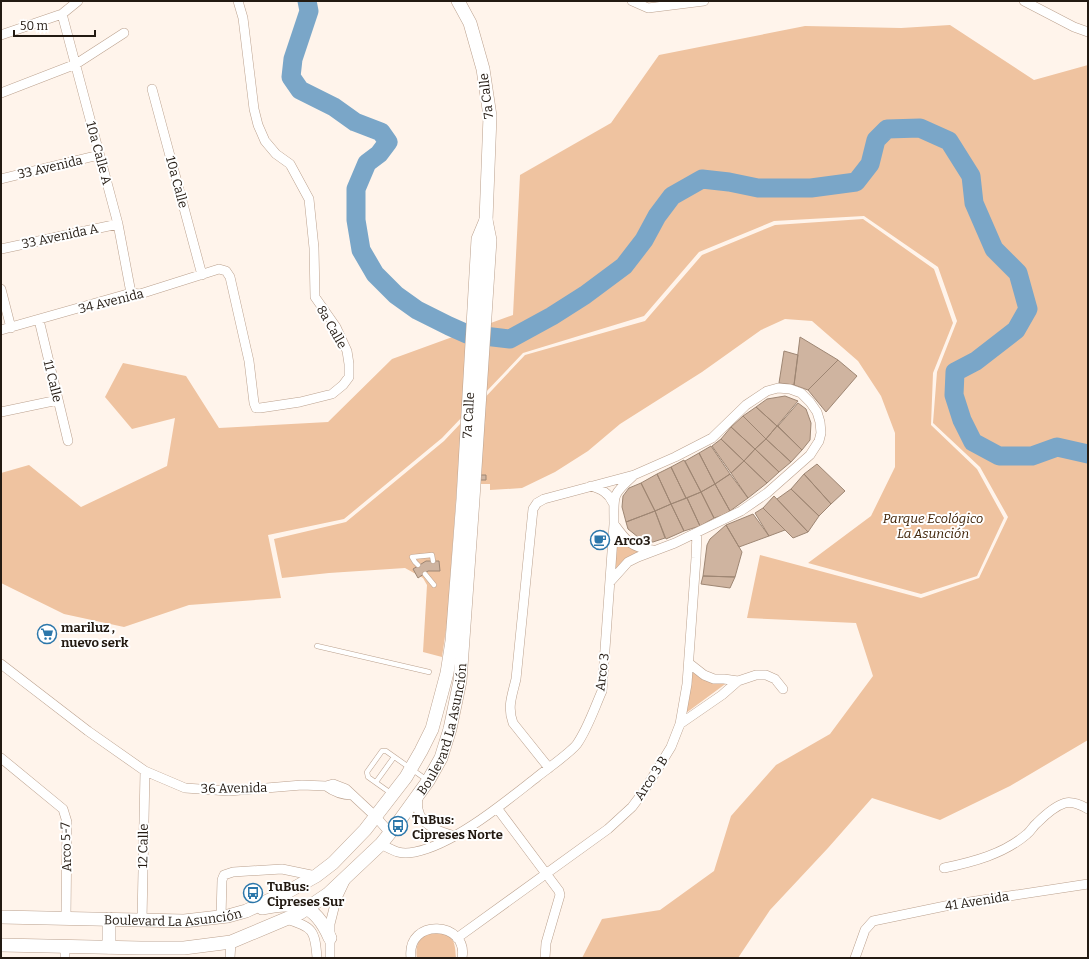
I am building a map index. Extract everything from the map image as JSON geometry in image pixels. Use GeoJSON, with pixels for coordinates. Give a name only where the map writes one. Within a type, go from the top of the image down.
{"type":"FeatureCollection","features":[{"type":"Feature","properties":{"kind":"main road","name":"7a Calle"},"geometry":{"type":"LineString","coordinates":[[454,613],[468,499],[486,220],[490,116],[482,62],[470,23],[458,1]]}},
{"type":"Feature","properties":{"kind":"main road","name":"Boulevard La Asunción"},"geometry":{"type":"LineString","coordinates":[[1,945],[65,952],[109,947],[141,953],[231,942],[286,920],[308,908],[328,894],[346,878],[381,844],[390,833],[418,796],[441,758],[450,729],[460,681],[468,499]]}},
{"type":"Feature","properties":{"kind":"main road","name":"Boulevard La Asunción"},"geometry":{"type":"LineString","coordinates":[[1,917],[184,921],[228,916],[246,911],[316,876],[350,847],[376,817],[411,768],[432,729],[447,673],[454,613]]}},
{"type":"Feature","properties":{"kind":"main road"},"geometry":{"type":"LineString","coordinates":[[432,729],[441,758]]}},
{"type":"Feature","properties":{"kind":"main road"},"geometry":{"type":"LineString","coordinates":[[246,911],[284,904],[292,904],[308,908],[319,917],[330,938]]}},
{"type":"Feature","properties":{"kind":"main road"},"geometry":{"type":"LineString","coordinates":[[109,919],[109,947]]}},
{"type":"Feature","properties":{"kind":"street"},"geometry":{"type":"LineString","coordinates":[[1,35],[62,14],[78,1]]}},
{"type":"Feature","properties":{"kind":"street","name":"8a Calle"},"geometry":{"type":"LineString","coordinates":[[219,269],[226,271],[230,277],[249,361],[254,404],[256,408],[300,402],[332,394],[343,385],[348,377],[349,364],[347,350],[336,327],[315,297],[314,248],[309,199],[290,164],[265,141],[258,125],[254,109],[243,18],[238,1]]}},
{"type":"Feature","properties":{"kind":"street"},"geometry":{"type":"LineString","coordinates":[[632,1],[648,8],[704,1]]}},
{"type":"Feature","properties":{"kind":"street"},"geometry":{"type":"LineString","coordinates":[[1024,1],[1067,24],[1088,32]]}},
{"type":"Feature","properties":{"kind":"street","name":"10a Calle A"},"geometry":{"type":"LineString","coordinates":[[62,14],[118,224],[132,294]]}},
{"type":"Feature","properties":{"kind":"street"},"geometry":{"type":"LineString","coordinates":[[1,93],[76,64],[124,33]]}},
{"type":"Feature","properties":{"kind":"street","name":"10a Calle"},"geometry":{"type":"LineString","coordinates":[[152,88],[202,275]]}},
{"type":"Feature","properties":{"kind":"street","name":"33 Avenida"},"geometry":{"type":"LineString","coordinates":[[1,178],[99,155]]}},
{"type":"Feature","properties":{"kind":"street","name":"33 Avenida A"},"geometry":{"type":"LineString","coordinates":[[1,249],[118,224]]}},
{"type":"Feature","properties":{"kind":"street","name":"34 Avenida"},"geometry":{"type":"LineString","coordinates":[[1,330],[132,294],[140,294],[219,269]]}},
{"type":"Feature","properties":{"kind":"street"},"geometry":{"type":"LineString","coordinates":[[1,289],[11,328]]}},
{"type":"Feature","properties":{"kind":"street","name":"11 Calle"},"geometry":{"type":"LineString","coordinates":[[39,320],[68,441]]}},
{"type":"Feature","properties":{"kind":"street"},"geometry":{"type":"LineString","coordinates":[[549,768],[513,723],[509,707],[516,680],[533,509],[537,503],[544,499],[634,475],[687,452],[712,438],[746,405],[768,391],[778,388],[790,389],[801,393],[814,407],[820,422],[821,433],[819,441],[810,455],[767,493],[741,511],[697,533],[628,562],[610,582]]}},
{"type":"Feature","properties":{"kind":"street"},"geometry":{"type":"LineString","coordinates":[[1,412],[58,400]]}},
{"type":"Feature","properties":{"kind":"street"},"geometry":{"type":"LineString","coordinates":[[613,503],[618,490],[634,475]]}},
{"type":"Feature","properties":{"kind":"street"},"geometry":{"type":"LineString","coordinates":[[591,486],[605,492],[610,496],[613,503]]}},
{"type":"Feature","properties":{"kind":"street","name":"Arco 3"},"geometry":{"type":"LineString","coordinates":[[381,844],[397,852],[415,852],[455,836],[497,808],[549,768],[576,744],[602,691],[614,524],[613,503]]}},
{"type":"Feature","properties":{"kind":"street"},"geometry":{"type":"LineString","coordinates":[[614,524],[629,542],[641,549],[657,550]]}},
{"type":"Feature","properties":{"kind":"street","name":"Arco 3 B"},"geometry":{"type":"LineString","coordinates":[[457,938],[608,829],[632,807],[671,747],[680,724],[690,664],[697,533]]}},
{"type":"Feature","properties":{"kind":"street","name":"36 Avenida"},"geometry":{"type":"LineString","coordinates":[[1,664],[145,771],[185,788],[229,791],[302,785],[326,786],[339,794],[352,795],[376,817]]}},
{"type":"Feature","properties":{"kind":"street"},"geometry":{"type":"LineString","coordinates":[[690,664],[704,675],[714,679],[738,681]]}},
{"type":"Feature","properties":{"kind":"street"},"geometry":{"type":"LineString","coordinates":[[680,724],[722,695],[738,681],[756,675],[766,675],[775,680],[783,688]]}},
{"type":"Feature","properties":{"kind":"street","name":"Arco 5-7"},"geometry":{"type":"LineString","coordinates":[[1,758],[63,809],[67,822],[66,919]]}},
{"type":"Feature","properties":{"kind":"street","name":"12 Calle"},"geometry":{"type":"LineString","coordinates":[[142,920],[145,771]]}},
{"type":"Feature","properties":{"kind":"street"},"geometry":{"type":"LineString","coordinates":[[418,796],[418,809],[424,820],[431,827],[455,836]]}},
{"type":"Feature","properties":{"kind":"street"},"geometry":{"type":"LineString","coordinates":[[944,868],[976,861],[1014,844],[1027,834],[1037,822],[1054,809],[1065,803],[1074,803],[1088,809]]}},
{"type":"Feature","properties":{"kind":"street"},"geometry":{"type":"LineString","coordinates":[[497,808],[559,891],[560,895],[546,943],[545,958]]}},
{"type":"Feature","properties":{"kind":"street"},"geometry":{"type":"LineString","coordinates":[[376,817],[390,833]]}},
{"type":"Feature","properties":{"kind":"street"},"geometry":{"type":"LineString","coordinates":[[220,917],[222,880],[224,875],[232,872],[282,869],[316,876]]}},
{"type":"Feature","properties":{"kind":"street"},"geometry":{"type":"LineString","coordinates":[[330,958],[330,924],[336,900],[346,878]]}},
{"type":"Feature","properties":{"kind":"street","name":"41 Avenida"},"geometry":{"type":"LineString","coordinates":[[855,958],[865,930],[873,921],[950,905],[1088,884]]}},
{"type":"Feature","properties":{"kind":"street"},"geometry":{"type":"LineString","coordinates":[[286,920],[307,926],[313,934],[316,942],[317,958]]}},
{"type":"Feature","properties":{"kind":"street"},"geometry":{"type":"LineString","coordinates":[[411,958],[411,948],[414,940],[420,934],[435,928],[451,932],[457,938],[461,946],[462,958]]}},
{"type":"Feature","properties":{"kind":"street"},"geometry":{"type":"LineString","coordinates":[[230,958],[231,942]]}},
{"type":"Feature","properties":{"kind":"lane"},"geometry":{"type":"LineString","coordinates":[[418,565],[412,557],[432,555],[433,561]]}},
{"type":"Feature","properties":{"kind":"lane"},"geometry":{"type":"LineString","coordinates":[[425,574],[434,585]]}},
{"type":"Feature","properties":{"kind":"lane"},"geometry":{"type":"LineString","coordinates":[[316,646],[429,672]]}},
{"type":"Feature","properties":{"kind":"lane"},"geometry":{"type":"LineString","coordinates":[[393,795],[367,774],[384,750],[428,781]]}},
{"type":"Feature","properties":{"kind":"lane"},"geometry":{"type":"LineString","coordinates":[[376,782],[394,757]]}},
{"type":"Feature","properties":{"kind":"green space"},"geometry":{"type":"Polygon","coordinates":[[[950,25],[1034,80],[1088,65],[1088,740],[1010,786],[940,820],[872,798],[770,910],[738,958],[582,958],[602,919],[660,910],[714,871],[731,816],[776,765],[830,734],[873,676],[856,623],[747,618],[760,555],[921,598],[979,578],[1008,517],[980,467],[933,423],[937,372],[957,321],[938,267],[864,216],[774,221],[699,252],[644,316],[523,353],[442,438],[344,519],[268,535],[281,598],[189,605],[124,627],[64,614],[1,583],[1,473],[29,465],[81,507],[167,466],[175,418],[132,429],[105,397],[123,363],[186,376],[219,428],[328,422],[392,359],[513,315],[520,175],[611,123],[659,55],[805,26],[901,28],[950,25]]]}},
{"type":"Feature","properties":{"kind":"green space","name":"Parque Ecológico La Asunción"},"geometry":{"type":"Polygon","coordinates":[[[863,219],[934,269],[953,323],[933,373],[931,425],[977,469],[1004,518],[977,576],[921,594],[808,563],[871,516],[895,467],[895,433],[881,396],[858,361],[812,321],[785,319],[761,330],[702,372],[620,424],[588,451],[555,472],[522,488],[490,490],[490,484],[479,484],[458,472],[447,623],[442,657],[423,652],[427,585],[423,578],[405,568],[282,578],[274,539],[346,522],[444,441],[525,355],[645,321],[702,255],[775,225],[863,219]]]}},
{"type":"Feature","properties":{"kind":"green space"},"geometry":{"type":"Polygon","coordinates":[[[616,530],[645,551],[612,576],[616,530]]]}},
{"type":"Feature","properties":{"kind":"green space"},"geometry":{"type":"Polygon","coordinates":[[[692,672],[708,681],[728,682],[686,713],[692,672]]]}},
{"type":"Feature","properties":{"kind":"green space"},"geometry":{"type":"Polygon","coordinates":[[[437,931],[450,937],[454,943],[456,958],[417,958],[416,953],[420,940],[423,936],[437,931]]]}},
{"type":"Feature","properties":{"kind":"building"},"geometry":{"type":"Polygon","coordinates":[[[800,337],[838,360],[808,390],[794,385],[800,337]]]}},
{"type":"Feature","properties":{"kind":"building"},"geometry":{"type":"Polygon","coordinates":[[[784,351],[798,355],[794,385],[779,383],[784,351]]]}},
{"type":"Feature","properties":{"kind":"building"},"geometry":{"type":"Polygon","coordinates":[[[838,360],[857,376],[826,412],[808,390],[838,360]]]}},
{"type":"Feature","properties":{"kind":"building"},"geometry":{"type":"Polygon","coordinates":[[[785,396],[798,401],[777,426],[756,407],[767,399],[785,396]]]}},
{"type":"Feature","properties":{"kind":"building"},"geometry":{"type":"Polygon","coordinates":[[[798,403],[806,409],[811,423],[810,440],[802,450],[778,426],[798,403]]]}},
{"type":"Feature","properties":{"kind":"building"},"geometry":{"type":"Polygon","coordinates":[[[756,407],[777,426],[766,439],[743,416],[756,407]]]}},
{"type":"Feature","properties":{"kind":"building"},"geometry":{"type":"Polygon","coordinates":[[[743,416],[766,439],[755,449],[731,427],[743,416]]]}},
{"type":"Feature","properties":{"kind":"building"},"geometry":{"type":"Polygon","coordinates":[[[777,426],[802,450],[791,462],[766,439],[777,426]]]}},
{"type":"Feature","properties":{"kind":"building"},"geometry":{"type":"Polygon","coordinates":[[[731,427],[755,449],[744,461],[721,439],[731,427]]]}},
{"type":"Feature","properties":{"kind":"building"},"geometry":{"type":"Polygon","coordinates":[[[721,439],[744,461],[731,473],[712,446],[721,439]]]}},
{"type":"Feature","properties":{"kind":"building"},"geometry":{"type":"Polygon","coordinates":[[[766,439],[791,462],[779,472],[755,449],[766,439]]]}},
{"type":"Feature","properties":{"kind":"building"},"geometry":{"type":"Polygon","coordinates":[[[711,446],[730,474],[715,484],[699,453],[711,446]]]}},
{"type":"Feature","properties":{"kind":"building"},"geometry":{"type":"Polygon","coordinates":[[[755,449],[779,472],[767,483],[744,461],[755,449]]]}},
{"type":"Feature","properties":{"kind":"building"},"geometry":{"type":"Polygon","coordinates":[[[699,453],[715,484],[701,492],[685,461],[699,453]]]}},
{"type":"Feature","properties":{"kind":"building"},"geometry":{"type":"Polygon","coordinates":[[[684,460],[701,492],[686,498],[671,467],[684,460]]]}},
{"type":"Feature","properties":{"kind":"building"},"geometry":{"type":"Polygon","coordinates":[[[744,461],[767,483],[748,498],[731,473],[744,461]]]}},
{"type":"Feature","properties":{"kind":"building"},"geometry":{"type":"Polygon","coordinates":[[[817,464],[845,491],[831,504],[804,474],[817,464]]]}},
{"type":"Feature","properties":{"kind":"building"},"geometry":{"type":"Polygon","coordinates":[[[671,467],[686,498],[671,504],[657,474],[671,467]]]}},
{"type":"Feature","properties":{"kind":"building"},"geometry":{"type":"Polygon","coordinates":[[[657,474],[671,504],[655,511],[641,483],[657,474]]]}},
{"type":"Feature","properties":{"kind":"building"},"geometry":{"type":"Polygon","coordinates":[[[730,474],[748,498],[730,511],[715,484],[730,474]]]}},
{"type":"Feature","properties":{"kind":"building"},"geometry":{"type":"Polygon","coordinates":[[[804,474],[831,504],[819,516],[791,489],[804,474]]]}},
{"type":"Feature","properties":{"kind":"building"},"geometry":{"type":"Polygon","coordinates":[[[480,475],[486,475],[486,480],[480,480],[480,475]]]}},
{"type":"Feature","properties":{"kind":"building"},"geometry":{"type":"Polygon","coordinates":[[[641,483],[655,511],[626,522],[622,507],[623,496],[629,488],[641,483]]]}},
{"type":"Feature","properties":{"kind":"building"},"geometry":{"type":"Polygon","coordinates":[[[715,484],[730,511],[714,518],[701,492],[715,484]]]}},
{"type":"Feature","properties":{"kind":"building"},"geometry":{"type":"Polygon","coordinates":[[[791,489],[819,516],[808,532],[777,499],[791,489]]]}},
{"type":"Feature","properties":{"kind":"building"},"geometry":{"type":"Polygon","coordinates":[[[701,492],[714,518],[700,526],[687,498],[701,492]]]}},
{"type":"Feature","properties":{"kind":"building"},"geometry":{"type":"Polygon","coordinates":[[[774,496],[808,532],[793,538],[763,508],[774,496]]]}},
{"type":"Feature","properties":{"kind":"building"},"geometry":{"type":"Polygon","coordinates":[[[687,498],[700,526],[684,531],[671,504],[687,498]]]}},
{"type":"Feature","properties":{"kind":"building"},"geometry":{"type":"Polygon","coordinates":[[[671,504],[684,531],[666,539],[655,511],[671,504]]]}},
{"type":"Feature","properties":{"kind":"building"},"geometry":{"type":"Polygon","coordinates":[[[763,508],[785,530],[769,536],[755,513],[763,508]]]}},
{"type":"Feature","properties":{"kind":"building"},"geometry":{"type":"Polygon","coordinates":[[[655,511],[665,538],[653,542],[643,541],[628,529],[626,522],[655,511]]]}},
{"type":"Feature","properties":{"kind":"building"},"geometry":{"type":"Polygon","coordinates":[[[753,514],[769,536],[739,547],[726,525],[753,514]]]}},
{"type":"Feature","properties":{"kind":"building"},"geometry":{"type":"Polygon","coordinates":[[[726,525],[742,552],[735,577],[703,576],[707,545],[710,539],[726,525]]]}},
{"type":"Feature","properties":{"kind":"building"},"geometry":{"type":"Polygon","coordinates":[[[426,561],[439,561],[440,571],[428,571],[418,578],[413,569],[426,561]]]}},
{"type":"Feature","properties":{"kind":"building"},"geometry":{"type":"Polygon","coordinates":[[[703,576],[735,577],[730,588],[701,584],[703,576]]]}},
{"type":"Feature","properties":{"kind":"waterway"},"geometry":{"type":"LineString","coordinates":[[307,1],[309,11],[293,59],[291,77],[300,90],[334,107],[355,122],[381,132],[388,142],[379,154],[367,163],[356,189],[356,220],[361,250],[375,274],[396,295],[417,310],[467,334],[510,339],[552,316],[585,295],[624,266],[644,240],[657,216],[672,196],[702,179],[729,182],[758,188],[811,188],[856,182],[870,164],[876,140],[887,129],[920,128],[949,141],[971,176],[974,203],[994,249],[1018,273],[1028,309],[1016,330],[976,361],[955,372],[954,395],[962,420],[973,442],[999,456],[1032,456],[1057,447],[1088,454]]}},
{"type":"Feature","properties":{"kind":"place","name":"Arco3"},"geometry":{"type":"Point","coordinates":[600,540]}},
{"type":"Feature","properties":{"kind":"place","name":"mariluz , nuevo serk"},"geometry":{"type":"Point","coordinates":[47,634]}},
{"type":"Feature","properties":{"kind":"place","name":"TuBus: Cipreses Norte"},"geometry":{"type":"Point","coordinates":[398,826]}},
{"type":"Feature","properties":{"kind":"place","name":"TuBus: Cipreses Sur"},"geometry":{"type":"Point","coordinates":[253,893]}}]}
